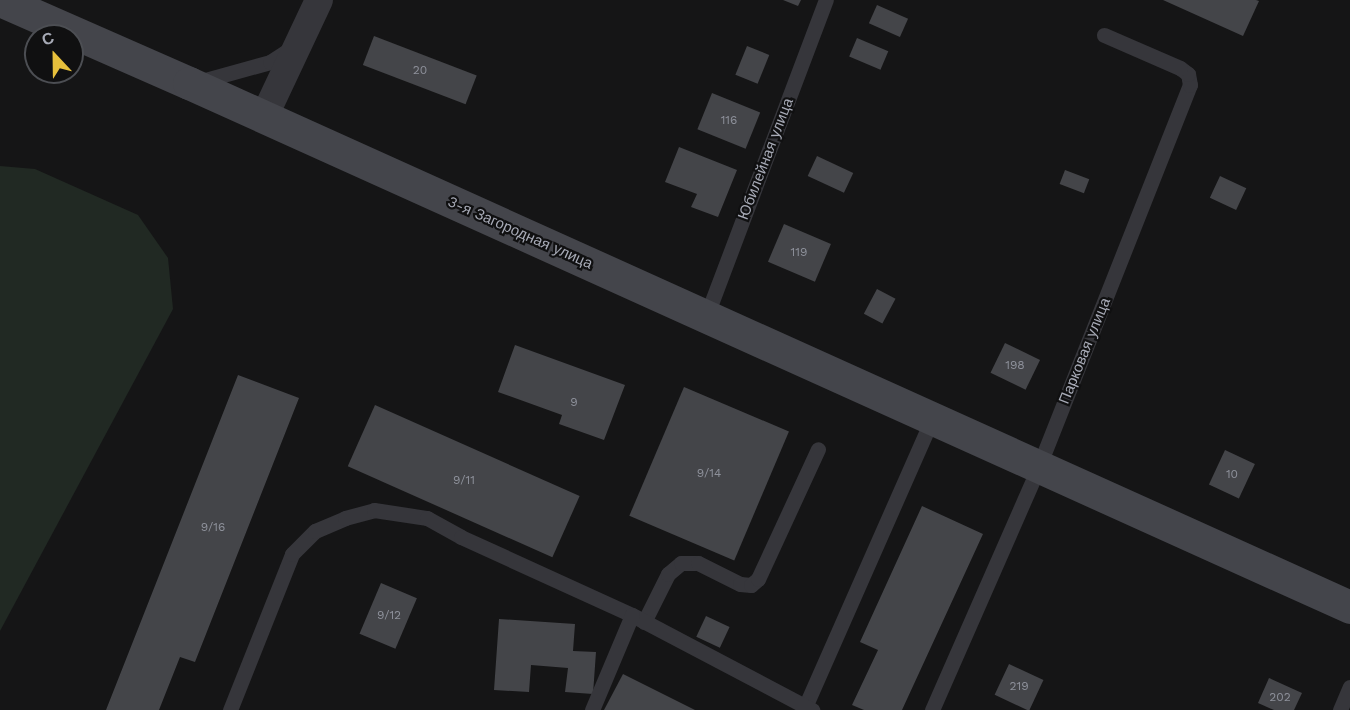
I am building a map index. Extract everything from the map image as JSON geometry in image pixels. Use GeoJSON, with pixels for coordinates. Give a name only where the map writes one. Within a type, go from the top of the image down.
{"type":"FeatureCollection","features":[{"type":"Feature","properties":{"kind":"main road","name":"3-я Загородная улица"},"geometry":{"type":"LineString","coordinates":[[0,0],[40,8],[189,83],[821,371],[933,417],[1350,607]]}},
{"type":"Feature","properties":{"kind":"street"},"geometry":{"type":"LineString","coordinates":[[264,117],[319,0]]}},
{"type":"Feature","properties":{"kind":"lane","name":"Юбилейная улица"},"geometry":{"type":"LineString","coordinates":[[706,317],[826,0]]}},
{"type":"Feature","properties":{"kind":"lane","name":"Парковая улица"},"geometry":{"type":"LineString","coordinates":[[932,710],[1039,466],[1190,85],[1188,74],[1180,68],[1104,35]]}},
{"type":"Feature","properties":{"kind":"lane"},"geometry":{"type":"LineString","coordinates":[[189,83],[209,80],[270,62],[299,44]]}},
{"type":"Feature","properties":{"kind":"lane"},"geometry":{"type":"LineString","coordinates":[[230,710],[292,554],[315,531],[345,518],[374,510],[427,518],[461,537],[638,618],[808,708],[933,417]]}},
{"type":"Feature","properties":{"kind":"lane"},"geometry":{"type":"LineString","coordinates":[[592,710],[638,618],[668,574],[681,563],[698,563],[740,584],[751,585],[758,579],[818,449]]}},
{"type":"Feature","properties":{"kind":"lane"},"geometry":{"type":"LineString","coordinates":[[1340,710],[1350,687]]}},
{"type":"Feature","properties":{"kind":"shaded area"},"geometry":{"type":"Polygon","coordinates":[[[0,166],[35,169],[138,215],[168,258],[173,309],[0,631],[0,166]]]}},
{"type":"Feature","properties":{"kind":"building"},"geometry":{"type":"Polygon","coordinates":[[[783,0],[801,0],[798,6],[783,0]]]}},
{"type":"Feature","properties":{"kind":"building"},"geometry":{"type":"Polygon","coordinates":[[[1163,0],[1256,0],[1259,1],[1243,36],[1163,0]]]}},
{"type":"Feature","properties":{"kind":"building"},"geometry":{"type":"Polygon","coordinates":[[[877,5],[908,19],[900,37],[869,23],[877,5]]]}},
{"type":"Feature","properties":{"kind":"building"},"geometry":{"type":"Polygon","coordinates":[[[374,36],[477,75],[466,104],[363,65],[374,36]]]}},
{"type":"Feature","properties":{"kind":"building"},"geometry":{"type":"Polygon","coordinates":[[[857,38],[888,51],[880,70],[849,56],[857,38]]]}},
{"type":"Feature","properties":{"kind":"building"},"geometry":{"type":"Polygon","coordinates":[[[747,46],[769,55],[758,84],[735,75],[747,46]]]}},
{"type":"Feature","properties":{"kind":"building"},"geometry":{"type":"Polygon","coordinates":[[[712,93],[760,112],[746,149],[697,129],[712,93]]]}},
{"type":"Feature","properties":{"kind":"building"},"geometry":{"type":"Polygon","coordinates":[[[679,147],[737,170],[718,217],[691,207],[697,194],[665,182],[679,147]]]}},
{"type":"Feature","properties":{"kind":"building"},"geometry":{"type":"Polygon","coordinates":[[[817,156],[853,173],[844,193],[808,176],[817,156]]]}},
{"type":"Feature","properties":{"kind":"building"},"geometry":{"type":"Polygon","coordinates":[[[1065,170],[1089,179],[1084,193],[1060,184],[1065,170]]]}},
{"type":"Feature","properties":{"kind":"building"},"geometry":{"type":"Polygon","coordinates":[[[1220,176],[1246,188],[1236,210],[1210,198],[1220,176]]]}},
{"type":"Feature","properties":{"kind":"building"},"geometry":{"type":"Polygon","coordinates":[[[784,224],[831,244],[815,282],[768,262],[784,224]]]}},
{"type":"Feature","properties":{"kind":"building"},"geometry":{"type":"Polygon","coordinates":[[[877,289],[896,299],[882,324],[864,314],[877,289]]]}},
{"type":"Feature","properties":{"kind":"building"},"geometry":{"type":"Polygon","coordinates":[[[1005,343],[1040,360],[1026,390],[991,373],[1005,343]]]}},
{"type":"Feature","properties":{"kind":"building"},"geometry":{"type":"Polygon","coordinates":[[[515,345],[625,385],[604,440],[559,424],[562,415],[498,392],[515,345]]]}},
{"type":"Feature","properties":{"kind":"building"},"geometry":{"type":"Polygon","coordinates":[[[238,375],[299,398],[195,662],[180,657],[159,710],[106,710],[238,375]]]}},
{"type":"Feature","properties":{"kind":"building"},"geometry":{"type":"Polygon","coordinates":[[[684,387],[789,432],[734,560],[629,516],[684,387]]]}},
{"type":"Feature","properties":{"kind":"building"},"geometry":{"type":"Polygon","coordinates":[[[375,405],[580,496],[552,557],[348,466],[375,405]]]}},
{"type":"Feature","properties":{"kind":"building"},"geometry":{"type":"Polygon","coordinates":[[[1225,450],[1255,464],[1239,498],[1209,484],[1225,450]]]}},
{"type":"Feature","properties":{"kind":"building"},"geometry":{"type":"Polygon","coordinates":[[[922,506],[983,534],[902,710],[864,710],[852,705],[878,650],[860,642],[922,506]]]}},
{"type":"Feature","properties":{"kind":"building"},"geometry":{"type":"Polygon","coordinates":[[[381,583],[417,598],[395,649],[360,634],[381,583]]]}},
{"type":"Feature","properties":{"kind":"building"},"geometry":{"type":"Polygon","coordinates":[[[706,616],[730,627],[720,648],[696,637],[706,616]]]}},
{"type":"Feature","properties":{"kind":"building"},"geometry":{"type":"Polygon","coordinates":[[[499,619],[575,624],[573,651],[596,652],[593,694],[565,692],[568,668],[531,665],[529,692],[494,690],[499,619]]]}},
{"type":"Feature","properties":{"kind":"building"},"geometry":{"type":"Polygon","coordinates":[[[1009,664],[1043,680],[1029,710],[995,695],[1009,664]]]}},
{"type":"Feature","properties":{"kind":"building"},"geometry":{"type":"Polygon","coordinates":[[[623,674],[695,710],[604,710],[623,674]]]}},
{"type":"Feature","properties":{"kind":"building"},"geometry":{"type":"Polygon","coordinates":[[[1269,678],[1302,693],[1294,710],[1274,710],[1258,703],[1269,678]]]}}]}
